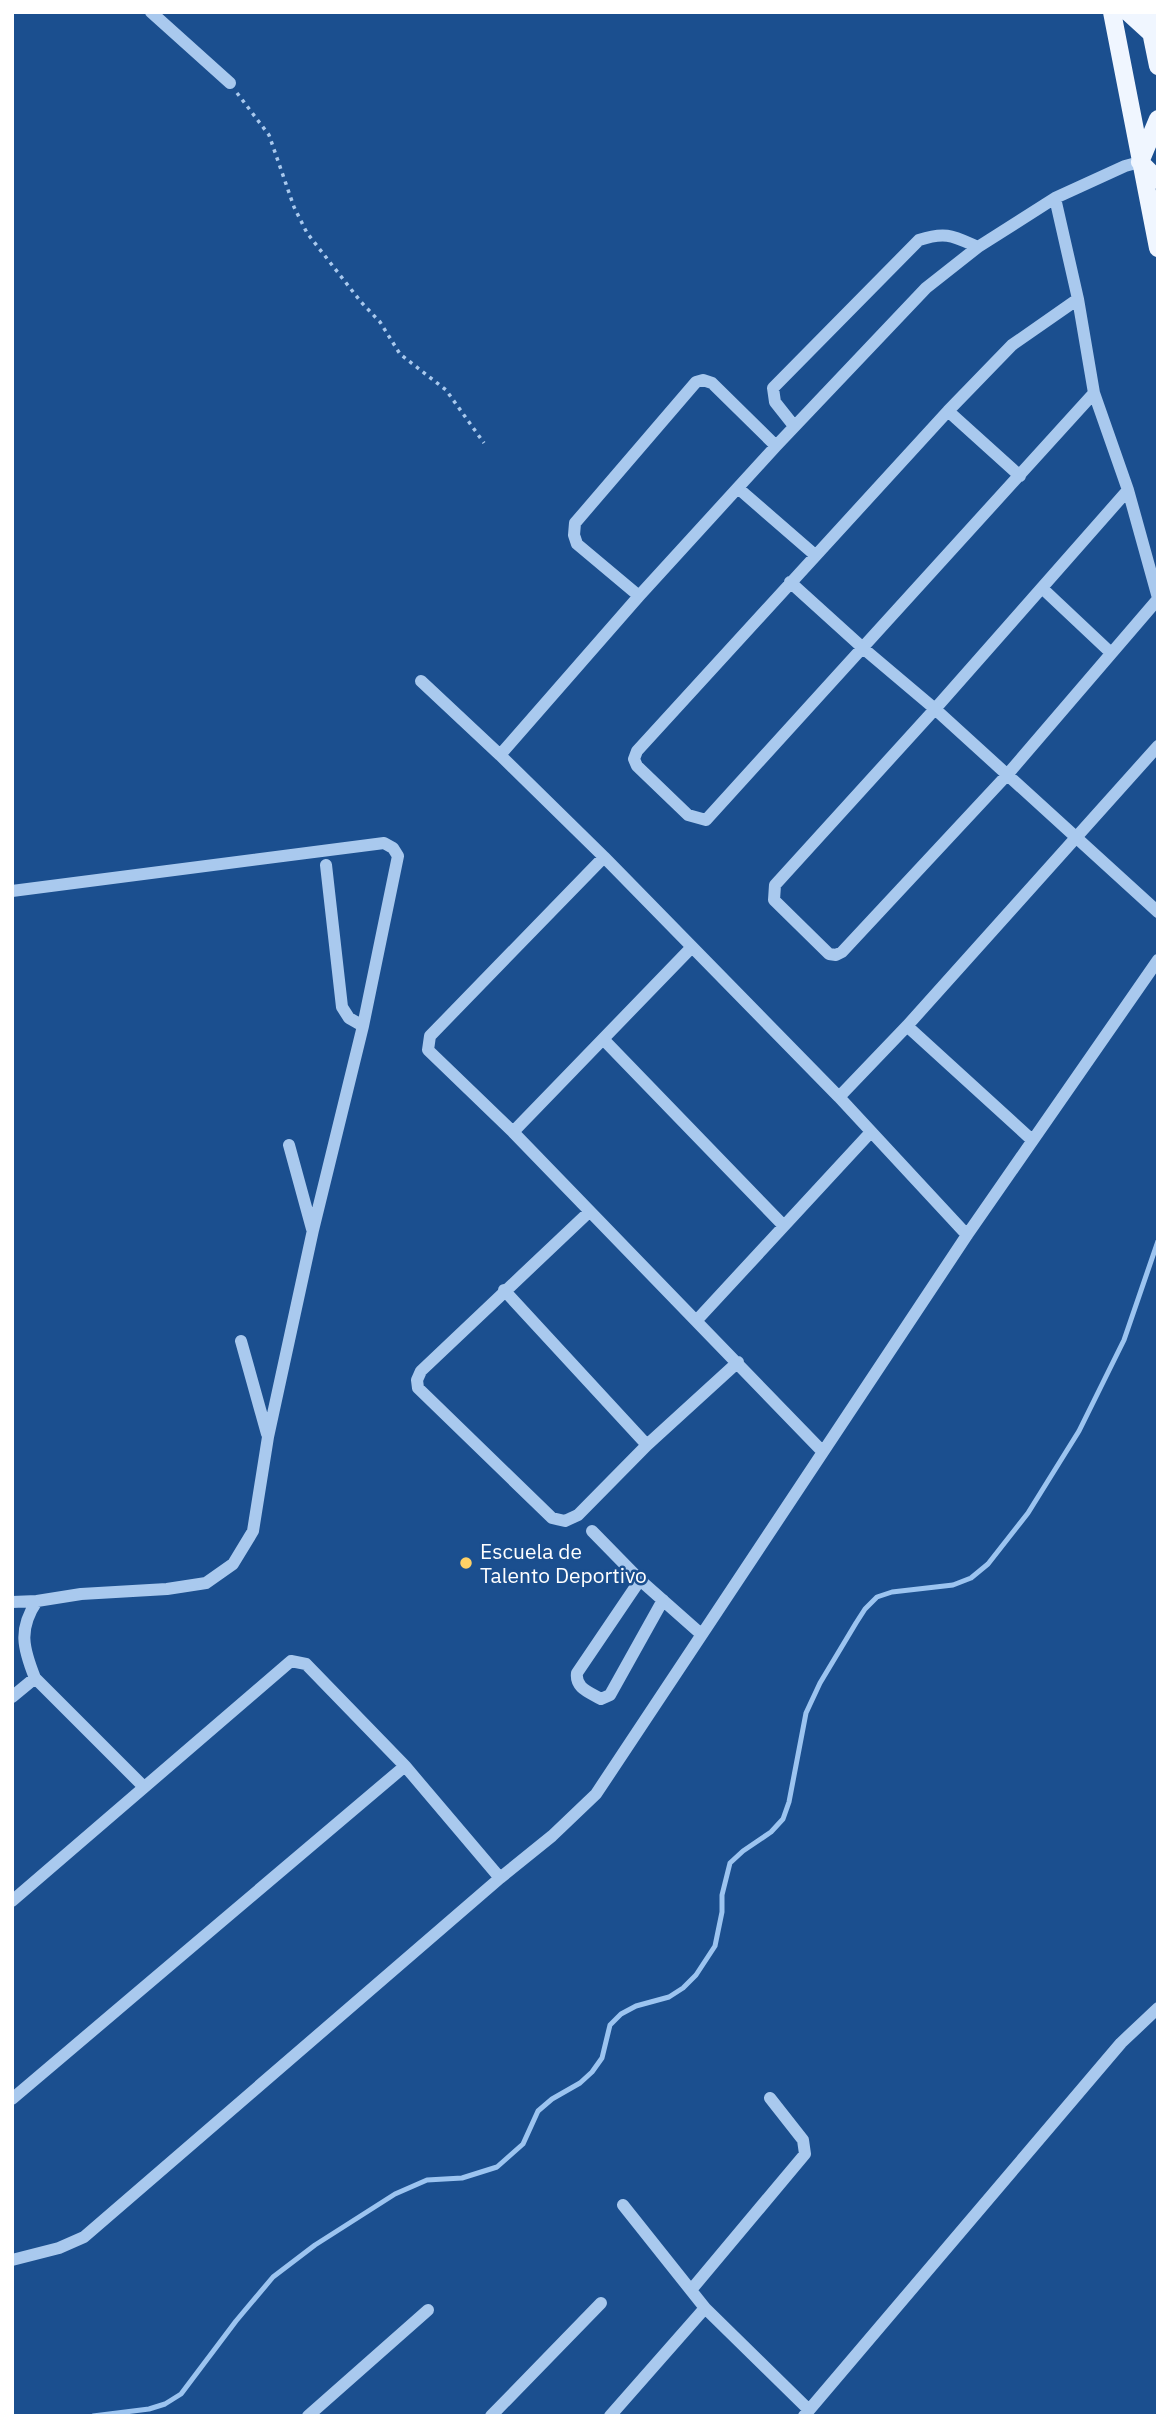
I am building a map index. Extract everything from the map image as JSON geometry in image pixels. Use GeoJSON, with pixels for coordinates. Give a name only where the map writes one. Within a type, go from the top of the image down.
{"type":"FeatureCollection","features":[{"type":"Feature","properties":{"kind":"main road"},"geometry":{"type":"LineString","coordinates":[[1112,12],[1158,248]]}},
{"type":"Feature","properties":{"kind":"main road"},"geometry":{"type":"LineString","coordinates":[[1128,12],[1151,33]]}},
{"type":"Feature","properties":{"kind":"main road"},"geometry":{"type":"LineString","coordinates":[[1147,12],[1158,66]]}},
{"type":"Feature","properties":{"kind":"main road"},"geometry":{"type":"LineString","coordinates":[[1140,162],[1158,119]]}},
{"type":"Feature","properties":{"kind":"main road"},"geometry":{"type":"LineString","coordinates":[[1140,162],[1158,180]]}},
{"type":"Feature","properties":{"kind":"street"},"geometry":{"type":"LineString","coordinates":[[151,12],[230,83]]}},
{"type":"Feature","properties":{"kind":"street"},"geometry":{"type":"LineString","coordinates":[[500,755],[639,596],[794,426],[926,288],[978,247],[1055,198],[1125,166],[1140,162]]}},
{"type":"Feature","properties":{"kind":"street"},"geometry":{"type":"LineString","coordinates":[[1055,198],[1078,299],[1094,393],[1128,490],[1158,598],[1007,775],[842,951],[836,955],[828,954],[774,900],[775,885],[1128,490]]}},
{"type":"Feature","properties":{"kind":"street"},"geometry":{"type":"LineString","coordinates":[[794,426],[775,401],[773,388],[919,240],[938,233],[978,247]]}},
{"type":"Feature","properties":{"kind":"street"},"geometry":{"type":"LineString","coordinates":[[1078,299],[1012,345],[948,411],[637,751],[634,759],[637,766],[688,815],[706,820],[1094,393]]}},
{"type":"Feature","properties":{"kind":"street"},"geometry":{"type":"LineString","coordinates":[[639,596],[577,544],[574,535],[575,523],[695,382],[703,380],[712,383],[776,446]]}},
{"type":"Feature","properties":{"kind":"street"},"geometry":{"type":"LineString","coordinates":[[948,411],[1020,476]]}},
{"type":"Feature","properties":{"kind":"street"},"geometry":{"type":"LineString","coordinates":[[739,489],[815,555]]}},
{"type":"Feature","properties":{"kind":"street"},"geometry":{"type":"LineString","coordinates":[[790,582],[935,709],[1158,912]]}},
{"type":"Feature","properties":{"kind":"street"},"geometry":{"type":"LineString","coordinates":[[1042,588],[1111,652]]}},
{"type":"Feature","properties":{"kind":"street"},"geometry":{"type":"LineString","coordinates":[[421,681],[604,857],[839,1097],[967,1235]]}},
{"type":"Feature","properties":{"kind":"street"},"geometry":{"type":"LineString","coordinates":[[839,1097],[907,1026],[1158,746]]}},
{"type":"Feature","properties":{"kind":"street"},"geometry":{"type":"LineString","coordinates":[[12,891],[384,843],[393,848],[398,856],[363,1026],[313,1230],[268,1437],[253,1531],[233,1564],[206,1583],[167,1589],[81,1594],[12,1602]]}},
{"type":"Feature","properties":{"kind":"street"},"geometry":{"type":"LineString","coordinates":[[604,857],[430,1037],[428,1050],[513,1132],[822,1451]]}},
{"type":"Feature","properties":{"kind":"street"},"geometry":{"type":"LineString","coordinates":[[326,865],[342,1007],[349,1018],[363,1026]]}},
{"type":"Feature","properties":{"kind":"street"},"geometry":{"type":"LineString","coordinates":[[513,1132],[692,947]]}},
{"type":"Feature","properties":{"kind":"street"},"geometry":{"type":"LineString","coordinates":[[12,2260],[59,2248],[84,2237],[552,1836],[596,1794],[967,1235],[1158,960]]}},
{"type":"Feature","properties":{"kind":"street"},"geometry":{"type":"LineString","coordinates":[[907,1026],[1032,1140]]}},
{"type":"Feature","properties":{"kind":"street"},"geometry":{"type":"LineString","coordinates":[[603,1039],[783,1225]]}},
{"type":"Feature","properties":{"kind":"street"},"geometry":{"type":"LineString","coordinates":[[697,1320],[870,1133]]}},
{"type":"Feature","properties":{"kind":"street"},"geometry":{"type":"LineString","coordinates":[[289,1144],[313,1230]]}},
{"type":"Feature","properties":{"kind":"street"},"geometry":{"type":"LineString","coordinates":[[589,1212],[421,1371],[417,1380],[418,1388],[552,1518],[565,1521],[578,1516],[648,1445],[738,1362]]}},
{"type":"Feature","properties":{"kind":"street"},"geometry":{"type":"LineString","coordinates":[[504,1290],[648,1445]]}},
{"type":"Feature","properties":{"kind":"street"},"geometry":{"type":"LineString","coordinates":[[241,1341],[268,1437]]}},
{"type":"Feature","properties":{"kind":"street"},"geometry":{"type":"LineString","coordinates":[[592,1531],[640,1580],[701,1634]]}},
{"type":"Feature","properties":{"kind":"street"},"geometry":{"type":"LineString","coordinates":[[640,1580],[577,1673],[576,1681],[579,1686],[601,1699],[610,1695],[663,1600]]}},
{"type":"Feature","properties":{"kind":"street"},"geometry":{"type":"LineString","coordinates":[[37,1601],[26,1617],[23,1635],[26,1657],[35,1678],[144,1787]]}},
{"type":"Feature","properties":{"kind":"street"},"geometry":{"type":"LineString","coordinates":[[12,1901],[291,1661],[298,1660],[306,1664],[405,1766],[500,1878]]}},
{"type":"Feature","properties":{"kind":"street"},"geometry":{"type":"LineString","coordinates":[[12,1697],[35,1678]]}},
{"type":"Feature","properties":{"kind":"street"},"geometry":{"type":"LineString","coordinates":[[12,2099],[405,1766]]}},
{"type":"Feature","properties":{"kind":"street"},"geometry":{"type":"LineString","coordinates":[[623,2204],[705,2308],[806,2413],[1121,2043],[1158,2008]]}},
{"type":"Feature","properties":{"kind":"street"},"geometry":{"type":"LineString","coordinates":[[691,2290],[805,2154],[803,2140],[770,2098]]}},
{"type":"Feature","properties":{"kind":"street"},"geometry":{"type":"LineString","coordinates":[[491,2416],[601,2303]]}},
{"type":"Feature","properties":{"kind":"street"},"geometry":{"type":"LineString","coordinates":[[610,2416],[705,2308]]}},
{"type":"Feature","properties":{"kind":"street"},"geometry":{"type":"LineString","coordinates":[[308,2416],[428,2309]]}},
{"type":"Feature","properties":{"kind":"path"},"geometry":{"type":"LineString","coordinates":[[230,83],[269,135],[294,207],[307,233],[361,302],[380,321],[400,354],[446,390],[484,443]]}},
{"type":"Feature","properties":{"kind":"waterway"},"geometry":{"type":"LineString","coordinates":[[93,2416],[149,2409],[165,2404],[181,2394],[273,2277],[315,2245],[395,2194],[427,2180],[462,2178],[497,2167],[523,2144],[538,2111],[592,2072],[602,2058],[610,2025],[621,2014],[636,2006],[669,1997],[696,1975],[715,1946],[722,1912],[722,1895],[730,1863],[771,1832],[783,1819],[789,1802],[806,1713],[820,1683],[856,1623],[877,1597],[892,1592],[953,1585],[971,1578],[988,1564],[1028,1513],[1079,1431],[1124,1340],[1158,1241]]}},
{"type":"Feature","properties":{"kind":"place","name":"Escuela de Talento Deportivo"},"geometry":{"type":"Point","coordinates":[466,1563]}}]}
